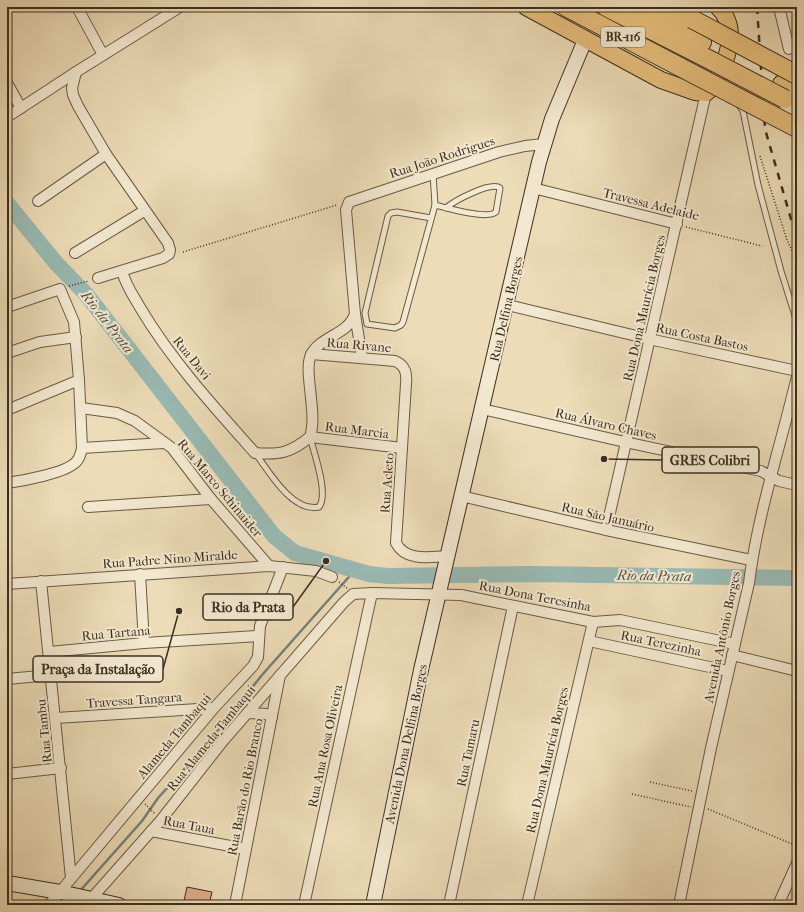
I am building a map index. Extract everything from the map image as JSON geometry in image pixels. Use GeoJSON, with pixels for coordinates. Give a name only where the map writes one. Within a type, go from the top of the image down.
{"type":"FeatureCollection","features":[{"type":"Feature","properties":{"kind":"highway","name":"BR-116"},"geometry":{"type":"LineString","coordinates":[[566,7],[797,128]]}},
{"type":"Feature","properties":{"kind":"highway","name":"BR-116"},"geometry":{"type":"LineString","coordinates":[[606,7],[792,91]]}},
{"type":"Feature","properties":{"kind":"highway","name":"BR-116"},"geometry":{"type":"LineString","coordinates":[[635,7],[716,56]]}},
{"type":"Feature","properties":{"kind":"highway","name":"BR-116"},"geometry":{"type":"LineString","coordinates":[[668,7],[692,19],[792,91]]}},
{"type":"Feature","properties":{"kind":"main road"},"geometry":{"type":"LineString","coordinates":[[526,7],[661,80],[687,90],[706,93],[711,89],[716,81],[731,39],[729,24],[719,7]]}},
{"type":"Feature","properties":{"kind":"street"},"geometry":{"type":"LineString","coordinates":[[77,7],[103,55]]}},
{"type":"Feature","properties":{"kind":"street"},"geometry":{"type":"LineString","coordinates":[[7,117],[180,7]]}},
{"type":"Feature","properties":{"kind":"street"},"geometry":{"type":"LineString","coordinates":[[779,7],[788,49]]}},
{"type":"Feature","properties":{"kind":"street","name":"Rua Delfina Borges"},"geometry":{"type":"LineString","coordinates":[[441,589],[461,496],[508,305],[544,144],[552,119],[585,40]]}},
{"type":"Feature","properties":{"kind":"street"},"geometry":{"type":"LineString","coordinates":[[76,72],[73,80],[73,95],[106,154],[144,211],[168,243],[170,252],[163,258],[94,279]]}},
{"type":"Feature","properties":{"kind":"street"},"geometry":{"type":"LineString","coordinates":[[7,83],[21,108]]}},
{"type":"Feature","properties":{"kind":"street","name":"Rua Dona Maurícia Borges"},"geometry":{"type":"LineString","coordinates":[[606,530],[706,93]]}},
{"type":"Feature","properties":{"kind":"street","name":"Rua João Rodrigues"},"geometry":{"type":"LineString","coordinates":[[349,202],[514,148],[544,144]]}},
{"type":"Feature","properties":{"kind":"street"},"geometry":{"type":"LineString","coordinates":[[38,201],[106,154]]}},
{"type":"Feature","properties":{"kind":"street","name":"Travessa Adelaide"},"geometry":{"type":"LineString","coordinates":[[533,188],[677,224]]}},
{"type":"Feature","properties":{"kind":"street"},"geometry":{"type":"LineString","coordinates":[[349,202],[346,210],[355,314],[362,358]]}},
{"type":"Feature","properties":{"kind":"street"},"geometry":{"type":"LineString","coordinates":[[75,253],[144,211]]}},
{"type":"Feature","properties":{"kind":"street","name":"Rua Davi"},"geometry":{"type":"LineString","coordinates":[[122,271],[127,286],[155,332],[255,452]]}},
{"type":"Feature","properties":{"kind":"street"},"geometry":{"type":"LineString","coordinates":[[7,307],[63,288],[76,337],[80,380],[82,448],[79,458],[70,467],[40,476],[7,483]]}},
{"type":"Feature","properties":{"kind":"street","name":"Rua Costa Bastos"},"geometry":{"type":"LineString","coordinates":[[508,305],[649,339],[797,371]]}},
{"type":"Feature","properties":{"kind":"street"},"geometry":{"type":"LineString","coordinates":[[311,354],[321,344],[349,325],[355,314]]}},
{"type":"Feature","properties":{"kind":"street"},"geometry":{"type":"LineString","coordinates":[[7,353],[40,342],[76,337]]}},
{"type":"Feature","properties":{"kind":"street","name":"Rua Davi"},"geometry":{"type":"LineString","coordinates":[[310,437],[313,418],[309,365],[311,354]]}},
{"type":"Feature","properties":{"kind":"street","name":"Rua Rivane"},"geometry":{"type":"LineString","coordinates":[[311,354],[395,361],[404,367]]}},
{"type":"Feature","properties":{"kind":"street","name":"Rua Acleto"},"geometry":{"type":"LineString","coordinates":[[404,367],[407,374],[396,543],[406,555],[447,560]]}},
{"type":"Feature","properties":{"kind":"street","name":"Avenida Antônio Borges"},"geometry":{"type":"LineString","coordinates":[[679,905],[770,476],[792,420],[797,376]]}},
{"type":"Feature","properties":{"kind":"street"},"geometry":{"type":"LineString","coordinates":[[7,410],[80,380]]}},
{"type":"Feature","properties":{"kind":"street","name":"Rua Marco Schinaider"},"geometry":{"type":"LineString","coordinates":[[81,408],[117,413],[136,421],[164,443],[181,459],[211,499],[269,566]]}},
{"type":"Feature","properties":{"kind":"street","name":"Rua Álvaro Chaves"},"geometry":{"type":"LineString","coordinates":[[482,409],[760,471],[779,481],[797,485]]}},
{"type":"Feature","properties":{"kind":"street"},"geometry":{"type":"LineString","coordinates":[[255,452],[276,454],[287,452],[310,437]]}},
{"type":"Feature","properties":{"kind":"street","name":"Rua Marcia"},"geometry":{"type":"LineString","coordinates":[[310,437],[402,448]]}},
{"type":"Feature","properties":{"kind":"street"},"geometry":{"type":"LineString","coordinates":[[82,448],[164,443]]}},
{"type":"Feature","properties":{"kind":"street","name":"Rua Sāo Januário"},"geometry":{"type":"LineString","coordinates":[[461,496],[751,564]]}},
{"type":"Feature","properties":{"kind":"street"},"geometry":{"type":"LineString","coordinates":[[88,508],[211,499]]}},
{"type":"Feature","properties":{"kind":"street","name":"Rua Padre Nino Miralde"},"geometry":{"type":"LineString","coordinates":[[7,584],[269,566],[283,566],[316,571],[335,579]]}},
{"type":"Feature","properties":{"kind":"street","name":"Alameda Tambaqui"},"geometry":{"type":"LineString","coordinates":[[49,905],[64,893],[71,878],[214,708],[253,666],[258,657],[258,636],[264,614],[283,566]]}},
{"type":"Feature","properties":{"kind":"street"},"geometry":{"type":"LineString","coordinates":[[140,574],[144,643]]}},
{"type":"Feature","properties":{"kind":"street","name":"Rua Tambu"},"geometry":{"type":"LineString","coordinates":[[40,581],[56,718],[71,878]]}},
{"type":"Feature","properties":{"kind":"street","name":"Rua Dona Teresinha"},"geometry":{"type":"LineString","coordinates":[[350,592],[372,593],[441,589],[513,606],[593,622],[620,620],[735,644]]}},
{"type":"Feature","properties":{"kind":"street","name":"Avenida Dona Delfina Borges"},"geometry":{"type":"LineString","coordinates":[[373,905],[421,670],[441,589]]}},
{"type":"Feature","properties":{"kind":"street","name":"Rua Alameda Tambaqui"},"geometry":{"type":"LineString","coordinates":[[87,898],[151,831],[280,674],[344,602],[350,592]]}},
{"type":"Feature","properties":{"kind":"street","name":"Rua Ana Rosa Oliveira"},"geometry":{"type":"LineString","coordinates":[[304,905],[372,593]]}},
{"type":"Feature","properties":{"kind":"street","name":"Rua Tamaru"},"geometry":{"type":"LineString","coordinates":[[449,905],[513,606]]}},
{"type":"Feature","properties":{"kind":"street","name":"Rua Dona Maurícia Borges"},"geometry":{"type":"LineString","coordinates":[[527,905],[566,731],[593,622]]}},
{"type":"Feature","properties":{"kind":"street","name":"Rua Tartana"},"geometry":{"type":"LineString","coordinates":[[49,652],[144,643],[258,636]]}},
{"type":"Feature","properties":{"kind":"street","name":"Rua Terezinha"},"geometry":{"type":"LineString","coordinates":[[589,641],[728,670]]}},
{"type":"Feature","properties":{"kind":"street"},"geometry":{"type":"LineString","coordinates":[[732,655],[797,671]]}},
{"type":"Feature","properties":{"kind":"street","name":"Rua Barão do Rio Branco"},"geometry":{"type":"LineString","coordinates":[[235,905],[280,674]]}},
{"type":"Feature","properties":{"kind":"street"},"geometry":{"type":"LineString","coordinates":[[7,679],[51,675]]}},
{"type":"Feature","properties":{"kind":"street","name":"Travessa Tangara"},"geometry":{"type":"LineString","coordinates":[[56,718],[214,708]]}},
{"type":"Feature","properties":{"kind":"street"},"geometry":{"type":"LineString","coordinates":[[248,713],[266,714],[272,718]]}},
{"type":"Feature","properties":{"kind":"street"},"geometry":{"type":"LineString","coordinates":[[7,774],[60,768]]}},
{"type":"Feature","properties":{"kind":"street","name":"Rua Taua"},"geometry":{"type":"LineString","coordinates":[[151,831],[246,849]]}},
{"type":"Feature","properties":{"kind":"street"},"geometry":{"type":"LineString","coordinates":[[778,905],[797,863]]}},
{"type":"Feature","properties":{"kind":"street"},"geometry":{"type":"LineString","coordinates":[[7,883],[64,893],[115,905]]}},
{"type":"Feature","properties":{"kind":"lane"},"geometry":{"type":"LineString","coordinates":[[716,81],[734,99],[743,111],[752,155],[779,265],[797,322]]}},
{"type":"Feature","properties":{"kind":"lane"},"geometry":{"type":"LineString","coordinates":[[431,218],[397,212],[391,213],[388,216],[365,313],[367,324],[395,328],[401,325],[435,205],[433,174]]}},
{"type":"Feature","properties":{"kind":"lane"},"geometry":{"type":"LineString","coordinates":[[435,205],[446,208],[476,214],[493,214],[497,210],[500,188],[496,185],[462,197],[446,208]]}},
{"type":"Feature","properties":{"kind":"lane","name":"Rua Davi"},"geometry":{"type":"LineString","coordinates":[[255,452],[294,501],[300,505],[319,508],[322,503],[321,482],[310,437]]}},
{"type":"Feature","properties":{"kind":"path"},"geometry":{"type":"LineString","coordinates":[[752,155],[761,156],[787,240],[797,262]]}},
{"type":"Feature","properties":{"kind":"path"},"geometry":{"type":"LineString","coordinates":[[183,252],[349,202]]}},
{"type":"Feature","properties":{"kind":"path","name":"Travessa Adelaide"},"geometry":{"type":"LineString","coordinates":[[677,224],[762,246]]}},
{"type":"Feature","properties":{"kind":"path"},"geometry":{"type":"LineString","coordinates":[[63,288],[94,279]]}},
{"type":"Feature","properties":{"kind":"path"},"geometry":{"type":"LineString","coordinates":[[335,579],[350,592]]}},
{"type":"Feature","properties":{"kind":"path"},"geometry":{"type":"LineString","coordinates":[[650,782],[702,793]]}},
{"type":"Feature","properties":{"kind":"path"},"geometry":{"type":"LineString","coordinates":[[632,794],[699,807],[797,846]]}},
{"type":"Feature","properties":{"kind":"path"},"geometry":{"type":"LineString","coordinates":[[144,803],[158,817]]}},
{"type":"Feature","properties":{"kind":"building"},"geometry":{"type":"Polygon","coordinates":[[[187,887],[212,892],[209,905],[183,905],[187,887]]]}},
{"type":"Feature","properties":{"kind":"waterway","name":"Rio da Prata"},"geometry":{"type":"LineString","coordinates":[[7,203],[56,263],[86,294],[274,536],[295,553],[369,574],[388,576],[532,574],[797,578]]}},
{"type":"Feature","properties":{"kind":"waterway"},"geometry":{"type":"LineString","coordinates":[[79,892],[142,821],[158,798],[206,745],[262,675],[355,570]]}},
{"type":"Feature","properties":{"kind":"waterway"},"geometry":{"type":"LineString","coordinates":[[69,905],[74,899]]}},
{"type":"Feature","properties":{"kind":"railway"},"geometry":{"type":"LineString","coordinates":[[757,7],[765,129],[791,219],[797,232]]}},
{"type":"Feature","properties":{"kind":"place","name":"GRES Colibri"},"geometry":{"type":"Point","coordinates":[604,459]}},
{"type":"Feature","properties":{"kind":"place","name":"Rio da Prata"},"geometry":{"type":"Point","coordinates":[326,561]}},
{"type":"Feature","properties":{"kind":"place","name":"Praça da Instalação"},"geometry":{"type":"Point","coordinates":[179,611]}}]}
